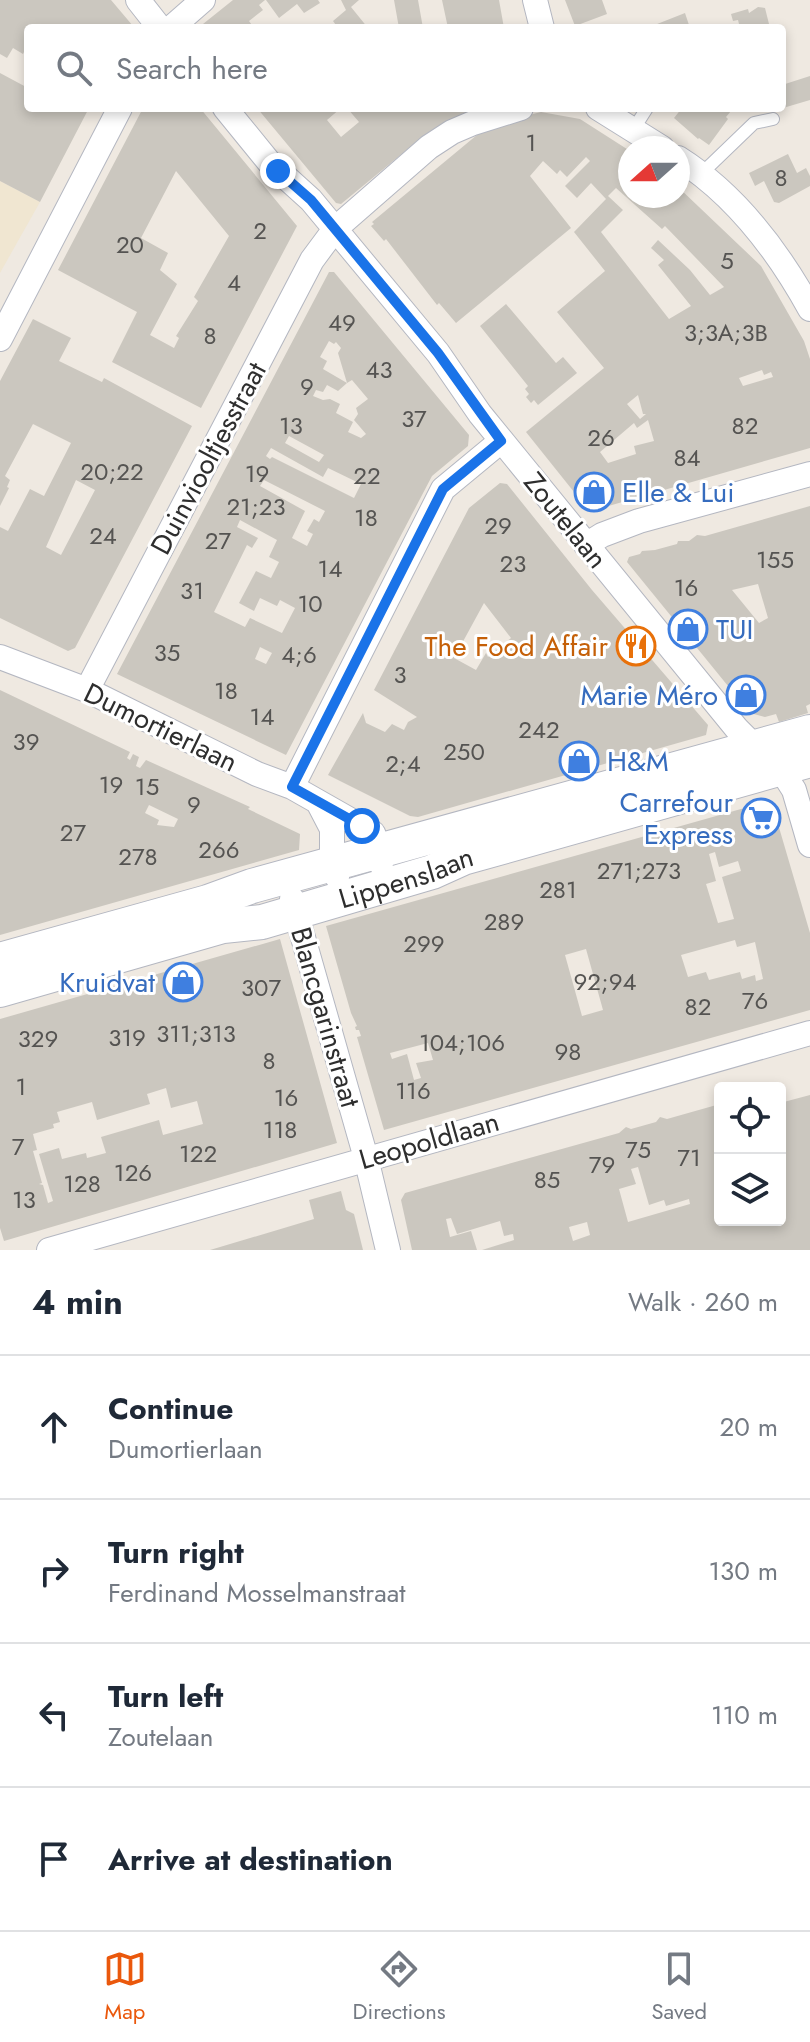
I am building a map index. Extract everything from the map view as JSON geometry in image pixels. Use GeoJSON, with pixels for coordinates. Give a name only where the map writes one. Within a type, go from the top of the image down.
{"type":"FeatureCollection","features":[{"type":"Feature","properties":{"kind":"street"},"geometry":{"type":"LineString","coordinates":[[138,0],[157,24]]}},
{"type":"Feature","properties":{"kind":"street"},"geometry":{"type":"LineString","coordinates":[[176,24],[203,0]]}},
{"type":"Feature","properties":{"kind":"street"},"geometry":{"type":"LineString","coordinates":[[535,0],[541,24]]}},
{"type":"Feature","properties":{"kind":"street"},"geometry":{"type":"LineString","coordinates":[[0,339],[118,112]]}},
{"type":"Feature","properties":{"kind":"street","name":"Zoutelaan"},"geometry":{"type":"LineString","coordinates":[[228,112],[269,162],[311,200],[438,353],[501,441],[586,545],[737,729],[794,790],[810,845]]}},
{"type":"Feature","properties":{"kind":"street","name":"Duinviooltjesstraat"},"geometry":{"type":"LineString","coordinates":[[87,690],[312,260],[335,229],[429,147],[452,132],[510,112]]}},
{"type":"Feature","properties":{"kind":"street"},"geometry":{"type":"LineString","coordinates":[[604,112],[643,136]]}},
{"type":"Feature","properties":{"kind":"street"},"geometry":{"type":"LineString","coordinates":[[690,167],[756,229],[789,272],[810,309]]}},
{"type":"Feature","properties":{"kind":"street"},"geometry":{"type":"LineString","coordinates":[[292,787],[443,489],[501,441]]}},
{"type":"Feature","properties":{"kind":"street"},"geometry":{"type":"LineString","coordinates":[[586,545],[602,535],[639,521],[810,474]]}},
{"type":"Feature","properties":{"kind":"street","name":"Dumortierlaan"},"geometry":{"type":"LineString","coordinates":[[0,657],[87,690],[243,767],[292,787],[373,833],[380,850]]}},
{"type":"Feature","properties":{"kind":"street","name":"Lippenslaan"},"geometry":{"type":"LineString","coordinates":[[0,990],[208,930],[296,913],[432,872],[463,858],[766,758],[810,732]]}},
{"type":"Feature","properties":{"kind":"street","name":"Lippenslaan"},"geometry":{"type":"LineString","coordinates":[[0,960],[380,850],[766,758],[810,760]]}},
{"type":"Feature","properties":{"kind":"street"},"geometry":{"type":"LineString","coordinates":[[319,804],[332,829],[332,864],[339,884],[365,891],[380,850]]}},
{"type":"Feature","properties":{"kind":"street","name":"Blancgarinstraat"},"geometry":{"type":"LineString","coordinates":[[286,877],[366,1158],[388,1250]]}},
{"type":"Feature","properties":{"kind":"street","name":"Leopoldlaan"},"geometry":{"type":"LineString","coordinates":[[49,1250],[810,1033]]}},
{"type":"Feature","properties":{"kind":"lane"},"geometry":{"type":"LineString","coordinates":[[633,130],[644,112]]}},
{"type":"Feature","properties":{"kind":"lane"},"geometry":{"type":"LineString","coordinates":[[700,175],[754,123],[773,119]]}},
{"type":"Feature","properties":{"kind":"shaded area"},"geometry":{"type":"Polygon","coordinates":[[[0,181],[40,202],[0,273],[0,181]]]}},
{"type":"Feature","properties":{"kind":"building"},"geometry":{"type":"Polygon","coordinates":[[[0,0],[111,0],[131,24],[24,24],[23,54],[13,48],[7,58],[0,54],[0,0]]]}},
{"type":"Feature","properties":{"kind":"building"},"geometry":{"type":"Polygon","coordinates":[[[233,0],[265,0],[259,5],[263,10],[249,21],[251,24],[203,24],[233,0]]]}},
{"type":"Feature","properties":{"kind":"building"},"geometry":{"type":"Polygon","coordinates":[[[266,0],[318,0],[320,3],[304,13],[297,4],[279,18],[266,0]]]}},
{"type":"Feature","properties":{"kind":"building"},"geometry":{"type":"Polygon","coordinates":[[[341,0],[359,0],[351,7],[365,24],[335,24],[333,21],[346,10],[341,0]]]}},
{"type":"Feature","properties":{"kind":"building"},"geometry":{"type":"Polygon","coordinates":[[[394,0],[418,0],[422,24],[398,24],[394,0]]]}},
{"type":"Feature","properties":{"kind":"building"},"geometry":{"type":"Polygon","coordinates":[[[442,0],[499,0],[503,24],[447,24],[442,0]]]}},
{"type":"Feature","properties":{"kind":"building"},"geometry":{"type":"Polygon","coordinates":[[[565,0],[602,0],[607,14],[574,24],[565,0]]]}},
{"type":"Feature","properties":{"kind":"building"},"geometry":{"type":"Polygon","coordinates":[[[758,7],[765,8],[769,24],[739,24],[738,20],[733,21],[731,14],[748,9],[749,13],[758,7]]]}},
{"type":"Feature","properties":{"kind":"building"},"geometry":{"type":"Polygon","coordinates":[[[685,13],[689,24],[657,24],[685,13]]]}},
{"type":"Feature","properties":{"kind":"building"},"geometry":{"type":"Polygon","coordinates":[[[0,73],[24,86],[24,112],[87,112],[40,202],[0,181],[0,73]]]}},
{"type":"Feature","properties":{"kind":"building"},"geometry":{"type":"Polygon","coordinates":[[[810,76],[810,100],[786,107],[786,84],[810,76]]]}},
{"type":"Feature","properties":{"kind":"building"},"geometry":{"type":"Polygon","coordinates":[[[141,112],[203,112],[297,226],[201,408],[112,362],[137,312],[58,270],[141,112]],[[176,171],[141,238],[168,253],[160,270],[177,284],[150,335],[174,348],[179,338],[176,336],[198,301],[194,297],[229,236],[176,171]]]}},
{"type":"Feature","properties":{"kind":"building"},"geometry":{"type":"Polygon","coordinates":[[[260,112],[336,112],[327,120],[341,137],[359,122],[350,112],[474,112],[426,134],[341,204],[336,203],[260,112]]]}},
{"type":"Feature","properties":{"kind":"building"},"geometry":{"type":"Polygon","coordinates":[[[541,112],[580,119],[618,143],[618,190],[616,188],[608,196],[623,210],[601,232],[669,319],[691,306],[658,265],[664,260],[651,248],[658,240],[690,270],[710,295],[724,287],[665,226],[662,229],[638,208],[690,208],[690,198],[761,266],[804,341],[810,359],[810,448],[605,507],[582,502],[526,432],[604,368],[557,312],[605,271],[574,232],[606,199],[591,183],[577,198],[565,186],[590,161],[586,157],[567,177],[560,170],[557,174],[543,161],[530,176],[571,228],[456,323],[439,303],[437,305],[386,239],[384,241],[371,226],[374,224],[372,222],[489,125],[541,112]],[[762,370],[739,378],[743,386],[773,377],[771,372],[764,375],[762,370]],[[638,395],[627,404],[640,419],[646,414],[643,414],[638,395]],[[648,420],[637,428],[634,423],[600,452],[608,463],[636,454],[634,446],[654,441],[648,420]]]}},
{"type":"Feature","properties":{"kind":"building"},"geometry":{"type":"Polygon","coordinates":[[[679,112],[730,112],[709,145],[674,118],[679,112]]]}},
{"type":"Feature","properties":{"kind":"building"},"geometry":{"type":"Polygon","coordinates":[[[788,154],[797,173],[806,168],[810,186],[779,203],[774,202],[764,181],[755,186],[749,173],[788,154]]]}},
{"type":"Feature","properties":{"kind":"building"},"geometry":{"type":"Polygon","coordinates":[[[329,272],[334,272],[469,435],[468,446],[432,476],[286,755],[117,674],[329,272]],[[329,341],[320,357],[327,361],[323,369],[347,383],[338,353],[341,348],[336,342],[329,341]],[[352,380],[338,391],[327,385],[323,392],[316,390],[313,396],[340,404],[336,413],[353,422],[348,432],[361,438],[366,434],[354,420],[358,414],[356,408],[368,399],[352,380]],[[289,436],[285,443],[319,462],[324,455],[289,436]],[[271,448],[266,456],[272,457],[354,498],[361,484],[328,468],[323,477],[271,448]],[[264,480],[260,486],[305,511],[292,538],[307,546],[313,534],[307,531],[314,519],[319,522],[325,511],[264,480]],[[240,520],[237,527],[258,538],[252,548],[247,545],[214,612],[245,627],[250,618],[282,633],[295,608],[280,600],[277,606],[260,598],[254,611],[239,603],[256,571],[271,578],[279,562],[269,557],[277,540],[240,520]],[[260,647],[255,659],[266,664],[272,653],[260,647]]]}},
{"type":"Feature","properties":{"kind":"building"},"geometry":{"type":"Polygon","coordinates":[[[506,304],[556,363],[563,357],[577,373],[538,405],[526,397],[529,394],[525,389],[528,386],[480,326],[506,304]]]}},
{"type":"Feature","properties":{"kind":"building"},"geometry":{"type":"Polygon","coordinates":[[[33,319],[71,338],[59,361],[102,382],[104,378],[192,426],[75,648],[68,651],[0,618],[0,527],[8,531],[30,489],[44,496],[71,443],[33,424],[5,476],[10,480],[9,488],[0,506],[0,381],[33,319]],[[76,480],[46,547],[61,555],[95,490],[76,480]]]}},
{"type":"Feature","properties":{"kind":"building"},"geometry":{"type":"Polygon","coordinates":[[[500,483],[507,484],[592,590],[708,725],[706,735],[418,817],[410,816],[328,775],[363,713],[366,723],[385,732],[392,724],[404,730],[408,722],[417,717],[374,690],[469,508],[500,483]],[[484,603],[454,658],[476,670],[486,653],[488,657],[511,638],[484,603]]]}},
{"type":"Feature","properties":{"kind":"building"},"geometry":{"type":"Polygon","coordinates":[[[810,506],[808,713],[779,722],[776,714],[765,717],[750,713],[627,562],[629,557],[642,551],[689,541],[697,535],[705,536],[810,506]],[[758,584],[732,590],[759,623],[768,618],[758,584]]]}},
{"type":"Feature","properties":{"kind":"building"},"geometry":{"type":"Polygon","coordinates":[[[0,690],[130,752],[127,758],[130,760],[133,754],[139,757],[136,766],[140,768],[146,760],[250,807],[248,809],[300,834],[299,850],[0,935],[0,690]],[[149,805],[145,813],[159,820],[157,825],[174,827],[178,819],[149,805]]]}},
{"type":"Feature","properties":{"kind":"building"},"geometry":{"type":"Polygon","coordinates":[[[766,802],[773,807],[810,933],[810,1010],[384,1130],[357,1037],[361,1036],[355,1027],[326,926],[766,802]],[[715,852],[709,854],[716,881],[706,884],[718,923],[734,919],[722,877],[741,871],[738,861],[719,867],[715,852]],[[735,940],[681,955],[688,977],[706,972],[709,980],[740,972],[742,979],[755,975],[756,981],[763,979],[755,942],[737,947],[735,940]],[[586,949],[565,955],[582,1016],[603,1010],[586,949]],[[428,1043],[390,1053],[392,1059],[407,1054],[414,1080],[421,1078],[416,1063],[433,1060],[428,1043]]]}},
{"type":"Feature","properties":{"kind":"building"},"geometry":{"type":"Polygon","coordinates":[[[280,939],[337,1143],[4,1241],[0,1228],[0,1019],[280,939]],[[166,1088],[147,1094],[150,1104],[97,1120],[92,1102],[57,1112],[60,1122],[53,1124],[54,1128],[33,1134],[37,1150],[33,1151],[42,1183],[39,1184],[43,1185],[48,1203],[53,1201],[39,1154],[59,1148],[62,1159],[86,1153],[87,1158],[106,1153],[101,1137],[159,1120],[163,1135],[203,1124],[197,1101],[171,1108],[166,1088]]]}},
{"type":"Feature","properties":{"kind":"building"},"geometry":{"type":"Polygon","coordinates":[[[810,1095],[810,1250],[482,1250],[514,1240],[513,1234],[504,1236],[500,1221],[457,1234],[451,1218],[446,1219],[450,1237],[471,1231],[477,1250],[412,1250],[401,1200],[405,1193],[619,1133],[626,1127],[631,1129],[656,1122],[660,1117],[667,1119],[714,1106],[714,1226],[786,1226],[786,1101],[810,1095]],[[638,1167],[631,1169],[636,1184],[619,1189],[628,1222],[690,1204],[689,1199],[666,1206],[664,1200],[649,1205],[638,1167]],[[587,1222],[569,1227],[573,1241],[590,1235],[587,1222]]]}},
{"type":"Feature","properties":{"kind":"building"},"geometry":{"type":"Polygon","coordinates":[[[341,1191],[346,1210],[354,1214],[363,1250],[210,1250],[314,1219],[309,1200],[341,1191]]]}},
{"type":"Feature","properties":{"kind":"place","name":"Elle & Lui"},"geometry":{"type":"Point","coordinates":[594,492]}},
{"type":"Feature","properties":{"kind":"place","name":"TUI"},"geometry":{"type":"Point","coordinates":[688,629]}},
{"type":"Feature","properties":{"kind":"place","name":"The Food Affair"},"geometry":{"type":"Point","coordinates":[636,646]}},
{"type":"Feature","properties":{"kind":"place","name":"Marie Méro"},"geometry":{"type":"Point","coordinates":[746,695]}},
{"type":"Feature","properties":{"kind":"place","name":"H&M"},"geometry":{"type":"Point","coordinates":[579,761]}},
{"type":"Feature","properties":{"kind":"place","name":"Carrefour Express"},"geometry":{"type":"Point","coordinates":[761,818]}},
{"type":"Feature","properties":{"kind":"place","name":"Kruidvat"},"geometry":{"type":"Point","coordinates":[183,982]}},
{"type":"Feature","properties":{"kind":"route"},"geometry":{"type":"LineString","coordinates":[[278,171],[311,200],[438,353],[501,441],[443,489],[292,787],[362,826]]}}]}
